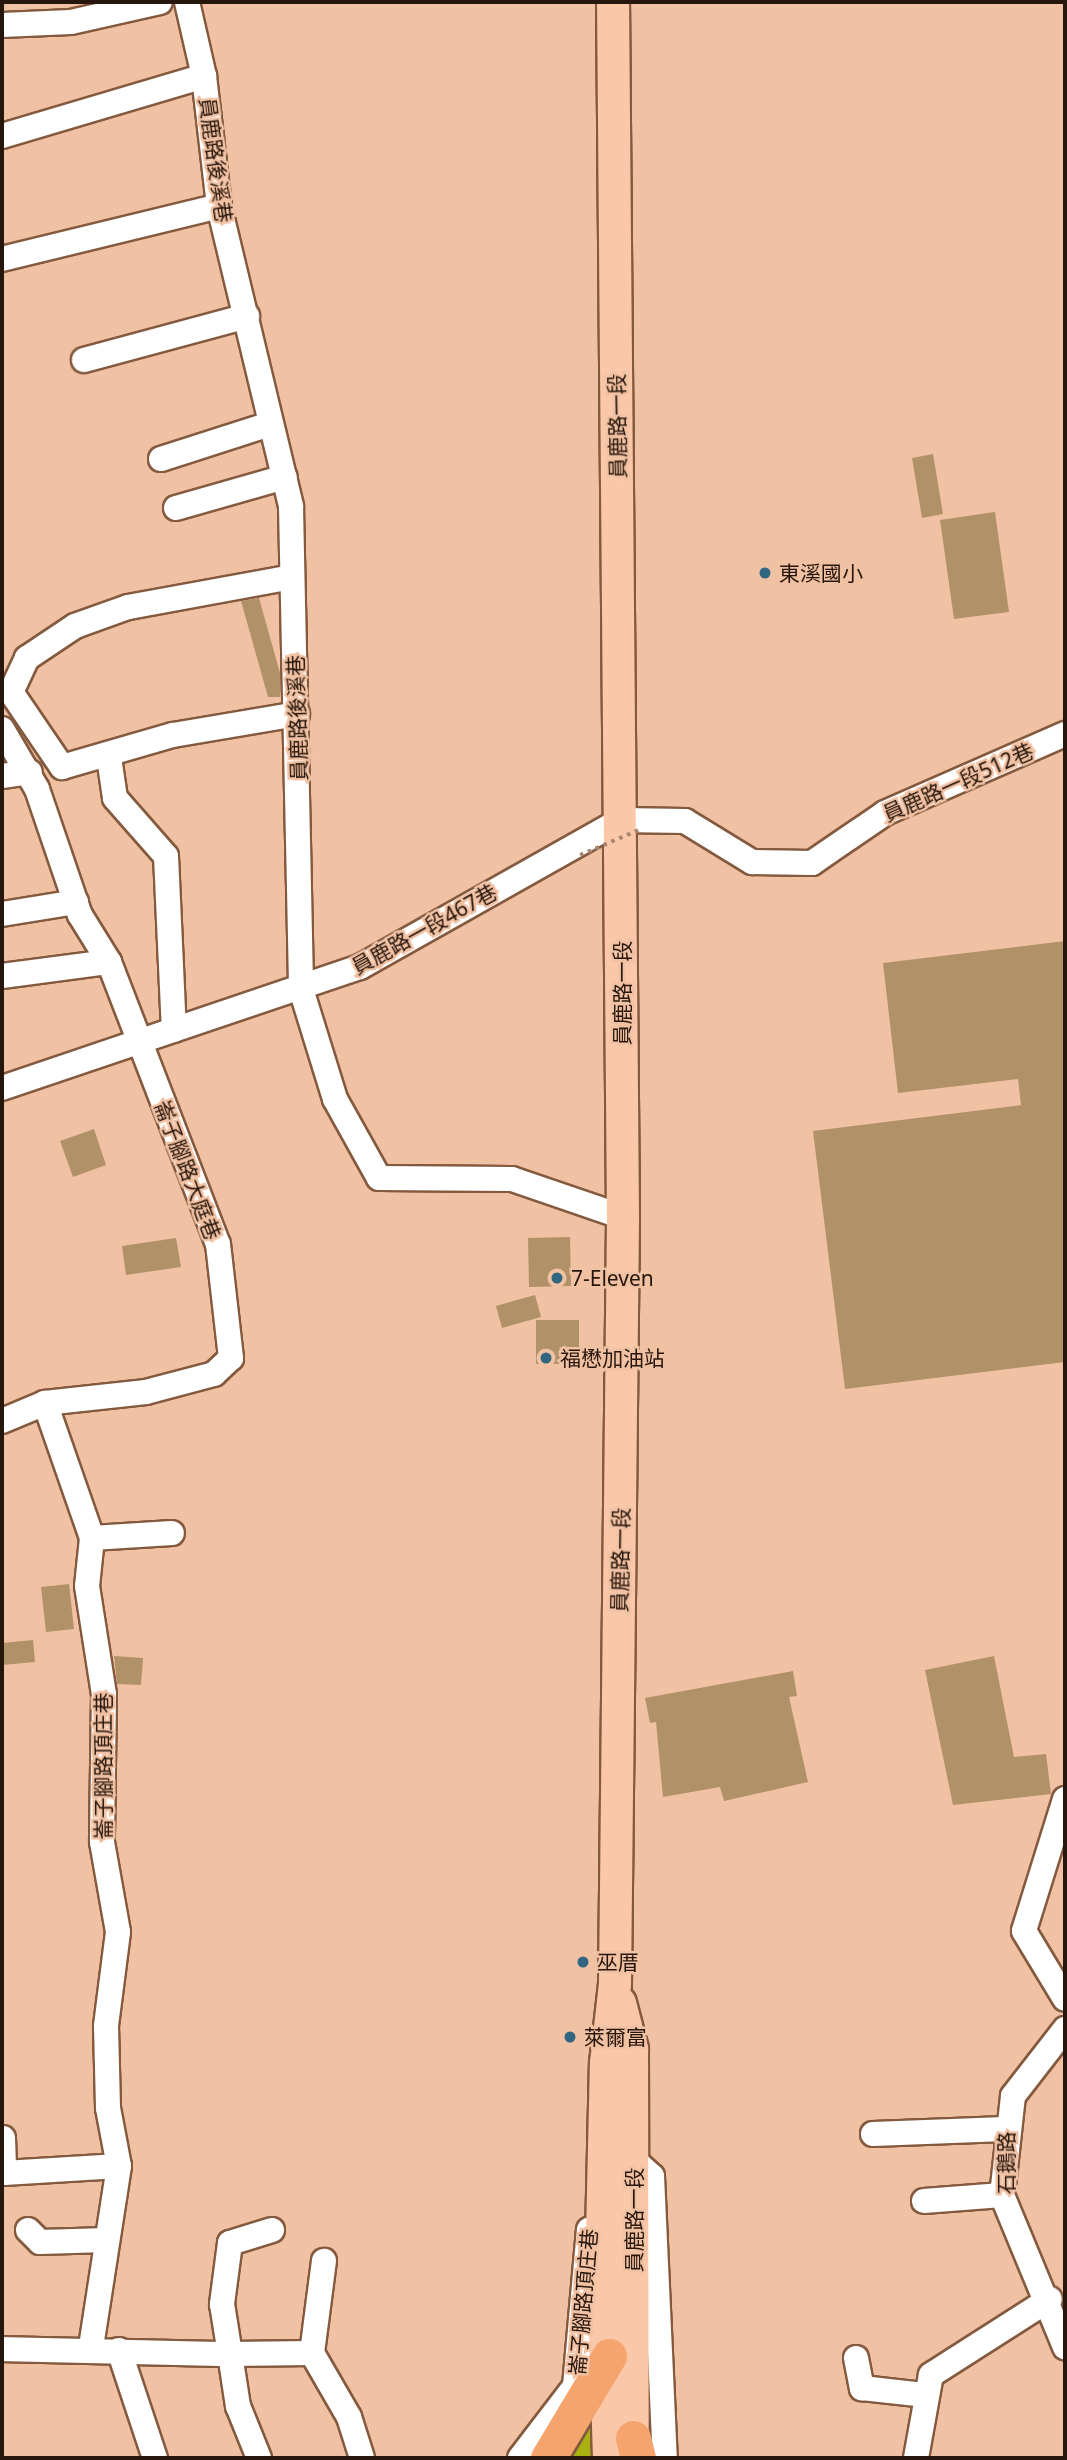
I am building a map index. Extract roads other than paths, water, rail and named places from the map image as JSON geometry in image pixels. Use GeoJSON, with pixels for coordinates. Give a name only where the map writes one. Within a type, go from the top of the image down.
{"type":"FeatureCollection","features":[{"type":"Feature","properties":{"kind":"highway"},"geometry":{"type":"LineString","coordinates":[[548,2458],[609,2356]]}},
{"type":"Feature","properties":{"kind":"main road","name":"員鹿路一段"},"geometry":{"type":"LineString","coordinates":[[613,2],[631,824],[623,1217],[615,1984],[628,2453]]}},
{"type":"Feature","properties":{"kind":"main road","name":"員鹿路一段"},"geometry":{"type":"LineString","coordinates":[[619,2159],[609,2356],[628,2453]]}},
{"type":"Feature","properties":{"kind":"street"},"geometry":{"type":"LineString","coordinates":[[2,25],[71,22],[160,2]]}},
{"type":"Feature","properties":{"kind":"street","name":"員鹿路後溪巷"},"geometry":{"type":"LineString","coordinates":[[187,2],[204,76],[219,206],[285,477],[297,714],[301,989],[335,1099],[379,1178],[513,1180],[623,1217]]}},
{"type":"Feature","properties":{"kind":"street"},"geometry":{"type":"LineString","coordinates":[[2,136],[204,76]]}},
{"type":"Feature","properties":{"kind":"street"},"geometry":{"type":"LineString","coordinates":[[2,259],[219,206]]}},
{"type":"Feature","properties":{"kind":"street"},"geometry":{"type":"LineString","coordinates":[[84,360],[247,316]]}},
{"type":"Feature","properties":{"kind":"street"},"geometry":{"type":"LineString","coordinates":[[161,459],[270,424]]}},
{"type":"Feature","properties":{"kind":"street"},"geometry":{"type":"LineString","coordinates":[[176,508],[285,477]]}},
{"type":"Feature","properties":{"kind":"street"},"geometry":{"type":"LineString","coordinates":[[292,577],[128,607],[75,626],[27,658],[11,692],[53,760],[62,767],[110,757],[173,735],[297,714]]}},
{"type":"Feature","properties":{"kind":"street","name":"崙子腳路大庭巷"},"geometry":{"type":"LineString","coordinates":[[2,729],[30,772],[76,902],[109,962],[137,1042],[218,1244],[231,1358],[214,1374],[146,1392],[45,1403]]}},
{"type":"Feature","properties":{"kind":"street","name":"員鹿路一段512巷"},"geometry":{"type":"LineString","coordinates":[[631,824],[685,821],[752,862],[812,863],[885,813],[1065,734]]}},
{"type":"Feature","properties":{"kind":"street"},"geometry":{"type":"LineString","coordinates":[[110,757],[115,798],[166,856],[174,1030]]}},
{"type":"Feature","properties":{"kind":"street"},"geometry":{"type":"LineString","coordinates":[[2,776],[30,772]]}},
{"type":"Feature","properties":{"kind":"street","name":"員鹿路一段467巷"},"geometry":{"type":"LineString","coordinates":[[137,1042],[360,967],[631,824]]}},
{"type":"Feature","properties":{"kind":"street"},"geometry":{"type":"LineString","coordinates":[[2,914],[76,902]]}},
{"type":"Feature","properties":{"kind":"street"},"geometry":{"type":"LineString","coordinates":[[2,976],[109,962]]}},
{"type":"Feature","properties":{"kind":"street"},"geometry":{"type":"LineString","coordinates":[[2,1088],[137,1042]]}},
{"type":"Feature","properties":{"kind":"street"},"geometry":{"type":"LineString","coordinates":[[2,1421],[45,1403]]}},
{"type":"Feature","properties":{"kind":"street","name":"崙子腳路頂庄巷"},"geometry":{"type":"LineString","coordinates":[[45,1403],[92,1538],[87,1586],[104,1695],[102,1842],[118,1932],[106,2026],[108,2108],[119,2166],[91,2347]]}},
{"type":"Feature","properties":{"kind":"street"},"geometry":{"type":"LineString","coordinates":[[92,1538],[172,1533]]}},
{"type":"Feature","properties":{"kind":"street"},"geometry":{"type":"LineString","coordinates":[[1065,1799],[1024,1931],[1065,1999]]}},
{"type":"Feature","properties":{"kind":"street","name":"石鵝路"},"geometry":{"type":"LineString","coordinates":[[1065,2029],[1013,2096],[1005,2129],[1002,2195],[1050,2299],[1065,2345]]}},
{"type":"Feature","properties":{"kind":"street"},"geometry":{"type":"LineString","coordinates":[[873,2134],[1005,2129]]}},
{"type":"Feature","properties":{"kind":"street"},"geometry":{"type":"LineString","coordinates":[[3,2138],[4,2173],[119,2166]]}},
{"type":"Feature","properties":{"kind":"street"},"geometry":{"type":"LineString","coordinates":[[619,2159],[652,2176],[657,2215],[665,2458]]}},
{"type":"Feature","properties":{"kind":"street","name":"崙子腳路頂庄巷"},"geometry":{"type":"LineString","coordinates":[[520,2458],[575,2386],[591,2207],[619,2159]]}},
{"type":"Feature","properties":{"kind":"street"},"geometry":{"type":"LineString","coordinates":[[924,2201],[1002,2195]]}},
{"type":"Feature","properties":{"kind":"street"},"geometry":{"type":"LineString","coordinates":[[28,2230],[40,2242],[107,2240]]}},
{"type":"Feature","properties":{"kind":"street"},"geometry":{"type":"LineString","coordinates":[[259,2458],[238,2406],[222,2304],[230,2244],[272,2230]]}},
{"type":"Feature","properties":{"kind":"street"},"geometry":{"type":"LineString","coordinates":[[324,2261],[312,2353],[349,2417],[362,2458]]}},
{"type":"Feature","properties":{"kind":"street"},"geometry":{"type":"LineString","coordinates":[[916,2458],[924,2395],[931,2375],[1050,2299]]}},
{"type":"Feature","properties":{"kind":"street"},"geometry":{"type":"LineString","coordinates":[[2,2349],[91,2347],[230,2354],[312,2353]]}},
{"type":"Feature","properties":{"kind":"street"},"geometry":{"type":"LineString","coordinates":[[119,2350],[155,2458]]}},
{"type":"Feature","properties":{"kind":"street"},"geometry":{"type":"LineString","coordinates":[[856,2358],[862,2388],[924,2395]]}},
{"type":"Feature","properties":{"kind":"place","name":"東溪國小"},"geometry":{"type":"Point","coordinates":[765,573]}},
{"type":"Feature","properties":{"kind":"place","name":"7-Eleven"},"geometry":{"type":"Point","coordinates":[557,1278]}},
{"type":"Feature","properties":{"kind":"place","name":"福懋加油站"},"geometry":{"type":"Point","coordinates":[546,1358]}},
{"type":"Feature","properties":{"kind":"place","name":"巫厝"},"geometry":{"type":"Point","coordinates":[583,1962]}},
{"type":"Feature","properties":{"kind":"place","name":"萊爾富"},"geometry":{"type":"Point","coordinates":[570,2037]}}]}
